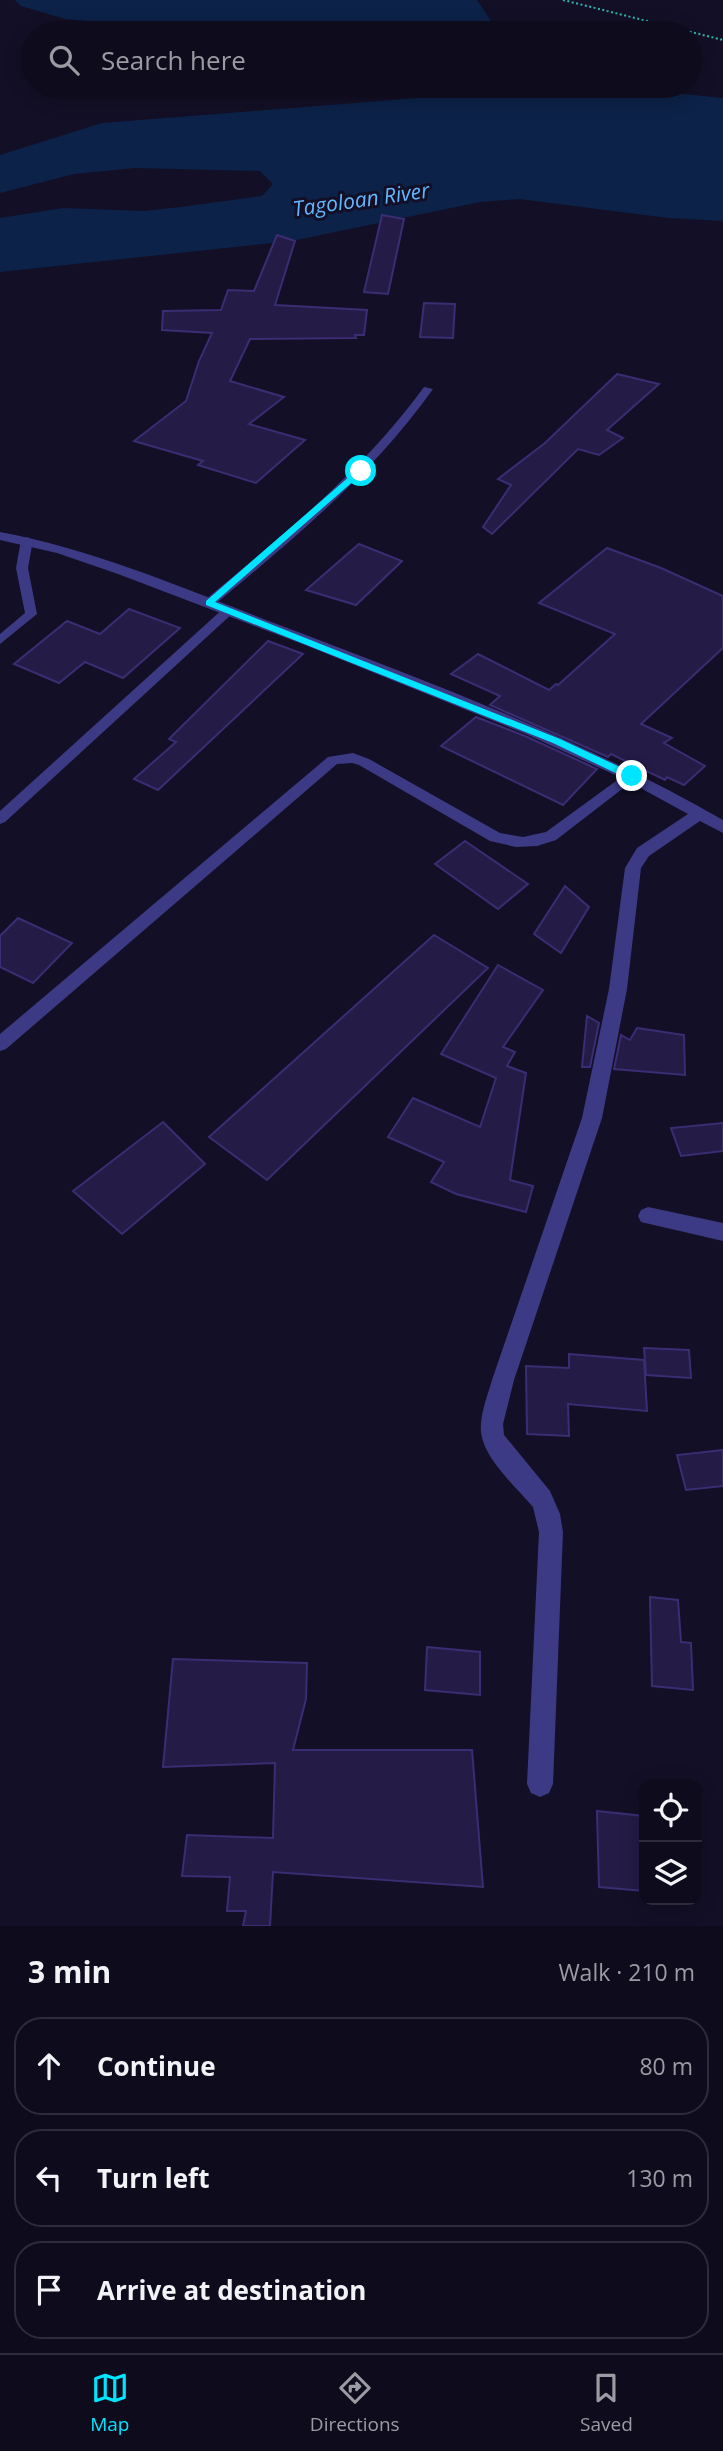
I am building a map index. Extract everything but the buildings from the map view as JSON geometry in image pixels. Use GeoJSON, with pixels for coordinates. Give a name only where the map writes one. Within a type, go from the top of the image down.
{"type":"FeatureCollection","features":[{"type":"Feature","properties":{"kind":"street"},"geometry":{"type":"LineString","coordinates":[[0,536],[27,540],[115,568],[229,610],[545,736],[632,776],[723,827]]}},
{"type":"Feature","properties":{"kind":"street"},"geometry":{"type":"LineString","coordinates":[[540,1784],[551,1531],[548,1514],[541,1499],[499,1450],[492,1424],[503,1380],[592,1118],[618,989],[633,868],[643,852],[700,813]]}},
{"type":"Feature","properties":{"kind":"street"},"geometry":{"type":"LineString","coordinates":[[648,1216],[723,1232]]}},
{"type":"Feature","properties":{"kind":"lane"},"geometry":{"type":"LineString","coordinates":[[209,603],[337,494],[385,446],[428,389]]}},
{"type":"Feature","properties":{"kind":"lane"},"geometry":{"type":"LineString","coordinates":[[0,640],[31,614],[22,568],[27,540]]}},
{"type":"Feature","properties":{"kind":"lane"},"geometry":{"type":"LineString","coordinates":[[0,819],[229,610]]}},
{"type":"Feature","properties":{"kind":"lane"},"geometry":{"type":"LineString","coordinates":[[0,1044],[333,760],[343,758],[364,762],[495,837],[523,843],[538,842],[551,836],[632,776]]}},
{"type":"Feature","properties":{"kind":"path"},"geometry":{"type":"LineString","coordinates":[[563,0],[647,21]]}},
{"type":"Feature","properties":{"kind":"path"},"geometry":{"type":"LineString","coordinates":[[702,35],[723,40]]}},
{"type":"Feature","properties":{"kind":"water"},"geometry":{"type":"Polygon","coordinates":[[[15,0],[477,0],[491,21],[88,21],[65,19],[21,6],[15,0]]]}},
{"type":"Feature","properties":{"kind":"water","name":"Tagoloan River"},"geometry":{"type":"Polygon","coordinates":[[[702,96],[723,98],[723,221],[668,218],[519,199],[480,202],[292,241],[0,272],[0,218],[63,208],[144,211],[180,207],[262,196],[273,184],[260,171],[135,168],[74,174],[0,193],[0,155],[102,123],[417,98],[702,98],[702,96]]]}},
{"type":"Feature","properties":{"kind":"route"},"geometry":{"type":"LineString","coordinates":[[361,471],[209,603],[556,741],[632,776]]}}]}
